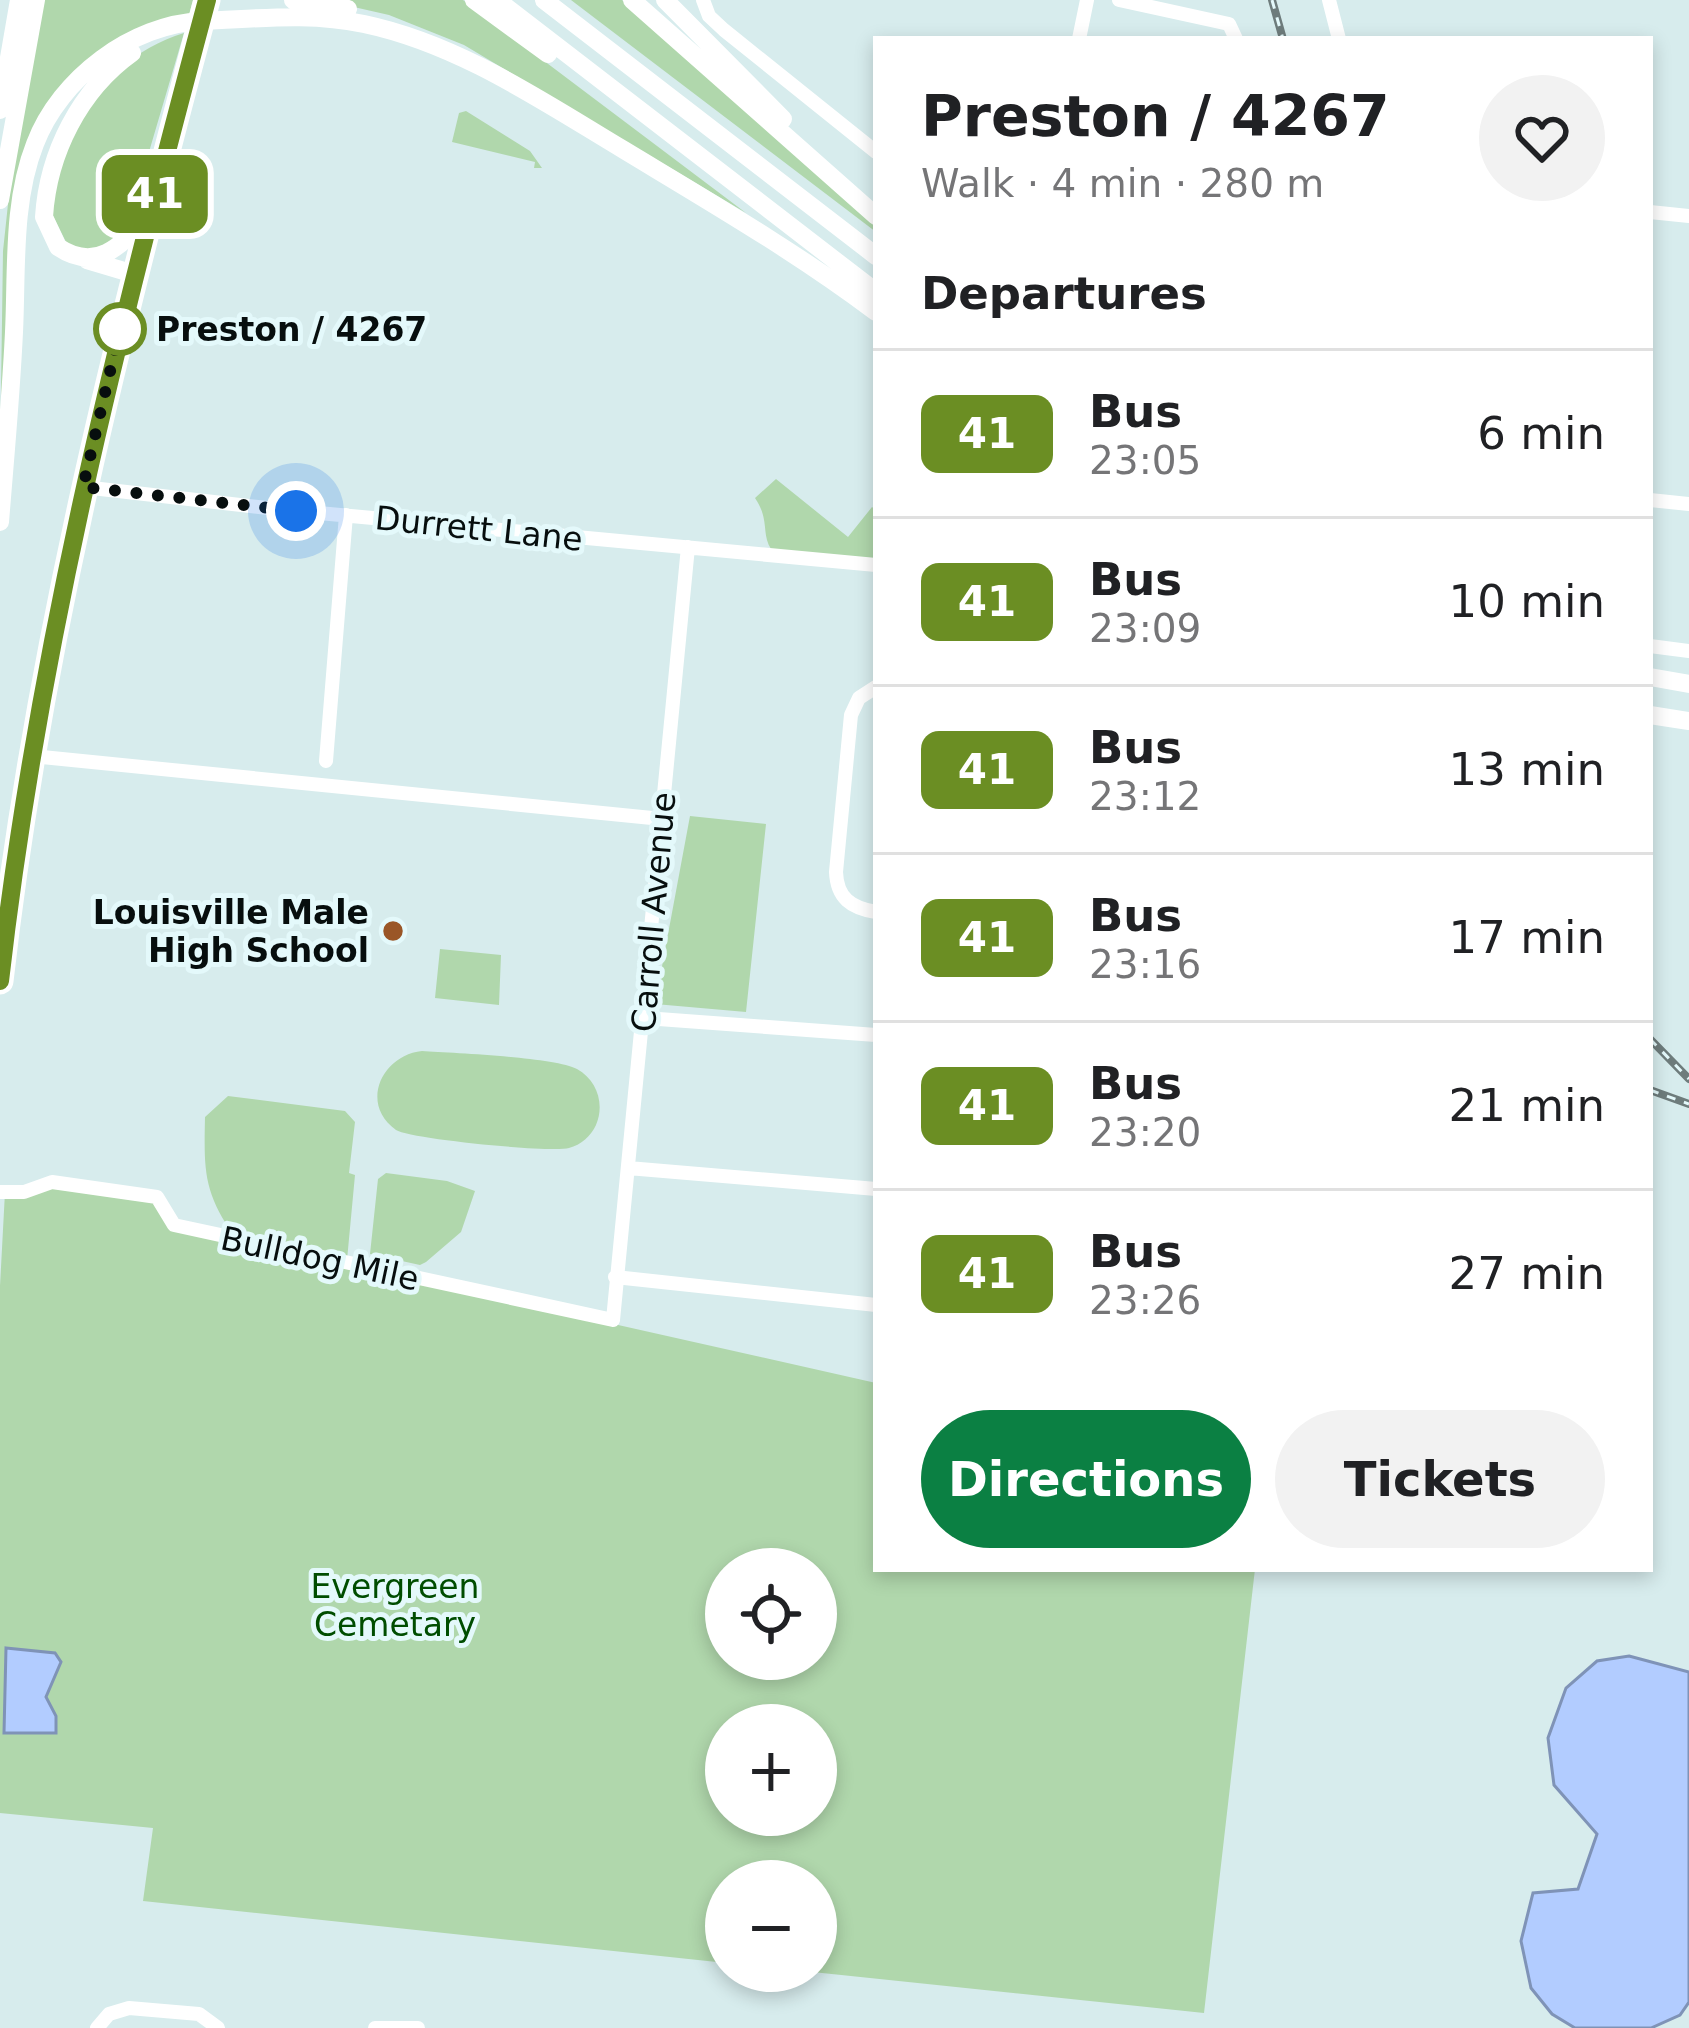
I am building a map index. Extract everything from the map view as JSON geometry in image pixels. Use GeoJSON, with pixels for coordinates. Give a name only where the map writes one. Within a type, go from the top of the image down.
{"type":"FeatureCollection","features":[{"type":"Feature","properties":{"kind":"highway"},"geometry":{"type":"LineString","coordinates":[[0,110],[20,0]]}},
{"type":"Feature","properties":{"kind":"highway"},"geometry":{"type":"LineString","coordinates":[[0,200],[2,158],[36,0]]}},
{"type":"Feature","properties":{"kind":"highway"},"geometry":{"type":"LineString","coordinates":[[293,0],[403,25],[460,48],[482,66],[767,236],[873,310]]}},
{"type":"Feature","properties":{"kind":"highway"},"geometry":{"type":"LineString","coordinates":[[475,0],[603,94],[632,108]]}},
{"type":"Feature","properties":{"kind":"highway"},"geometry":{"type":"LineString","coordinates":[[497,0],[873,290]]}},
{"type":"Feature","properties":{"kind":"highway"},"geometry":{"type":"LineString","coordinates":[[544,0],[873,254]]}},
{"type":"Feature","properties":{"kind":"highway"},"geometry":{"type":"LineString","coordinates":[[632,0],[873,213]]}},
{"type":"Feature","properties":{"kind":"highway"},"geometry":{"type":"LineString","coordinates":[[665,0],[810,146],[823,170]]}},
{"type":"Feature","properties":{"kind":"highway"},"geometry":{"type":"LineString","coordinates":[[0,522],[21,206],[34,144],[60,100],[88,70],[167,25],[273,15],[348,21],[413,38],[482,66]]}},
{"type":"Feature","properties":{"kind":"highway"},"geometry":{"type":"LineString","coordinates":[[134,274],[58,247],[44,217],[68,127],[85,98],[114,66],[155,37],[198,21]]}},
{"type":"Feature","properties":{"kind":"highway"},"geometry":{"type":"LineString","coordinates":[[87,260],[112,253],[149,214]]}},
{"type":"Feature","properties":{"kind":"highway"},"geometry":{"type":"LineString","coordinates":[[1653,678],[1689,684]]}},
{"type":"Feature","properties":{"kind":"highway"},"geometry":{"type":"LineString","coordinates":[[1653,715],[1689,721]]}},
{"type":"Feature","properties":{"kind":"main road"},"geometry":{"type":"LineString","coordinates":[[0,981],[32,756],[83,487],[207,0]]}},
{"type":"Feature","properties":{"kind":"street"},"geometry":{"type":"LineString","coordinates":[[703,0],[709,16],[724,30],[873,150]]}},
{"type":"Feature","properties":{"kind":"street"},"geometry":{"type":"LineString","coordinates":[[1080,36],[1087,0]]}},
{"type":"Feature","properties":{"kind":"street"},"geometry":{"type":"LineString","coordinates":[[1119,0],[1220,22],[1235,34]]}},
{"type":"Feature","properties":{"kind":"street"},"geometry":{"type":"LineString","coordinates":[[1331,1],[1338,36]]}},
{"type":"Feature","properties":{"kind":"street"},"geometry":{"type":"LineString","coordinates":[[1653,212],[1689,216]]}},
{"type":"Feature","properties":{"kind":"street","name":"Durrett Lane"},"geometry":{"type":"LineString","coordinates":[[83,487],[873,565]]}},
{"type":"Feature","properties":{"kind":"street"},"geometry":{"type":"LineString","coordinates":[[1653,500],[1689,504]]}},
{"type":"Feature","properties":{"kind":"street"},"geometry":{"type":"LineString","coordinates":[[326,761],[346,515]]}},
{"type":"Feature","properties":{"kind":"street","name":"Carroll Avenue"},"geometry":{"type":"LineString","coordinates":[[615,1277],[645,1018],[688,548]]}},
{"type":"Feature","properties":{"kind":"street"},"geometry":{"type":"LineString","coordinates":[[1653,646],[1689,651]]}},
{"type":"Feature","properties":{"kind":"street"},"geometry":{"type":"LineString","coordinates":[[873,690],[859,698],[851,715],[836,872],[844,900],[873,911]]}},
{"type":"Feature","properties":{"kind":"street"},"geometry":{"type":"LineString","coordinates":[[32,756],[662,819]]}},
{"type":"Feature","properties":{"kind":"street"},"geometry":{"type":"LineString","coordinates":[[645,1018],[873,1035]]}},
{"type":"Feature","properties":{"kind":"street"},"geometry":{"type":"LineString","coordinates":[[628,1168],[873,1190]]}},
{"type":"Feature","properties":{"kind":"street","name":"Bulldog Mile"},"geometry":{"type":"LineString","coordinates":[[0,1192],[24,1192],[52,1182],[157,1197],[174,1226],[613,1320],[615,1277]]}},
{"type":"Feature","properties":{"kind":"street"},"geometry":{"type":"LineString","coordinates":[[615,1277],[873,1305]]}},
{"type":"Feature","properties":{"kind":"street"},"geometry":{"type":"LineString","coordinates":[[97,2028],[109,2014],[124,2008],[199,2014],[218,2028]]}},
{"type":"Feature","properties":{"kind":"street"},"geometry":{"type":"LineString","coordinates":[[375,2028],[418,2028]]}},
{"type":"Feature","properties":{"kind":"green space"},"geometry":{"type":"Polygon","coordinates":[[[44,0],[193,0],[189,15],[100,55],[29,147],[0,460],[3,251],[11,176],[44,0]]]}},
{"type":"Feature","properties":{"kind":"green space"},"geometry":{"type":"Polygon","coordinates":[[[323,0],[463,0],[746,213],[464,45],[389,15],[323,0]]]}},
{"type":"Feature","properties":{"kind":"green space"},"geometry":{"type":"Polygon","coordinates":[[[571,0],[622,0],[873,221],[873,230],[571,0]]]}},
{"type":"Feature","properties":{"kind":"green space"},"geometry":{"type":"Polygon","coordinates":[[[184,33],[126,230],[118,239],[89,251],[67,244],[50,210],[73,128],[119,69],[184,33]]]}},
{"type":"Feature","properties":{"kind":"green space"},"geometry":{"type":"Polygon","coordinates":[[[466,111],[530,151],[542,168],[534,168],[535,162],[452,142],[459,113],[466,111]]]}},
{"type":"Feature","properties":{"kind":"green space"},"geometry":{"type":"Polygon","coordinates":[[[776,479],[848,537],[872,507],[873,560],[771,549],[755,498],[776,479]]]}},
{"type":"Feature","properties":{"kind":"green space"},"geometry":{"type":"Polygon","coordinates":[[[690,816],[766,824],[746,1012],[655,1004],[690,816]]]}},
{"type":"Feature","properties":{"kind":"green space"},"geometry":{"type":"Polygon","coordinates":[[[440,949],[501,955],[499,1005],[435,998],[440,949]]]}},
{"type":"Feature","properties":{"kind":"green space"},"geometry":{"type":"Polygon","coordinates":[[[422,1051],[526,1059],[577,1069],[597,1093],[596,1125],[581,1142],[557,1149],[452,1141],[396,1130],[379,1107],[380,1082],[396,1061],[422,1051]]]}},
{"type":"Feature","properties":{"kind":"green space"},"geometry":{"type":"Polygon","coordinates":[[[228,1096],[345,1111],[355,1122],[347,1260],[235,1237],[211,1193],[205,1152],[205,1117],[228,1096]]]}},
{"type":"Feature","properties":{"kind":"green space"},"geometry":{"type":"Polygon","coordinates":[[[386,1173],[447,1181],[475,1191],[461,1232],[420,1265],[370,1254],[378,1179],[386,1173]]]}},
{"type":"Feature","properties":{"kind":"green space","name":"Evergreen Cemetary"},"geometry":{"type":"Polygon","coordinates":[[[52,1182],[157,1197],[174,1225],[873,1382],[873,1572],[1255,1572],[1204,2013],[837,1975],[837,1860],[705,1860],[705,1961],[143,1901],[153,1828],[0,1813],[0,1286],[5,1192],[52,1182]]]}},
{"type":"Feature","properties":{"kind":"water"},"geometry":{"type":"Polygon","coordinates":[[[6,1648],[55,1653],[61,1662],[46,1697],[56,1716],[56,1733],[4,1733],[6,1648]]]}},
{"type":"Feature","properties":{"kind":"water"},"geometry":{"type":"Polygon","coordinates":[[[1629,1656],[1689,1672],[1689,2002],[1680,2015],[1651,2028],[1575,2028],[1552,2014],[1531,1988],[1521,1941],[1533,1893],[1578,1889],[1597,1834],[1554,1785],[1548,1738],[1566,1688],[1597,1661],[1629,1656]]]}},
{"type":"Feature","properties":{"kind":"railway"},"geometry":{"type":"LineString","coordinates":[[1272,0],[1282,36]]}},
{"type":"Feature","properties":{"kind":"railway"},"geometry":{"type":"LineString","coordinates":[[1653,1042],[1689,1079]]}},
{"type":"Feature","properties":{"kind":"railway"},"geometry":{"type":"LineString","coordinates":[[1653,1091],[1689,1104]]}},
{"type":"Feature","properties":{"kind":"bus line","name":"41"},"geometry":{"type":"LineString","coordinates":[[0,981],[44,676],[86,470],[207,0]]}},
{"type":"Feature","properties":{"kind":"place","name":"Preston / 4267"},"geometry":{"type":"Point","coordinates":[120,329]}},
{"type":"Feature","properties":{"kind":"place","name":"Louisville Male High School"},"geometry":{"type":"Point","coordinates":[393,931]}},
{"type":"Feature","properties":{"kind":"route"},"geometry":{"type":"LineString","coordinates":[[120,329],[83,487],[296,511]]}}]}
